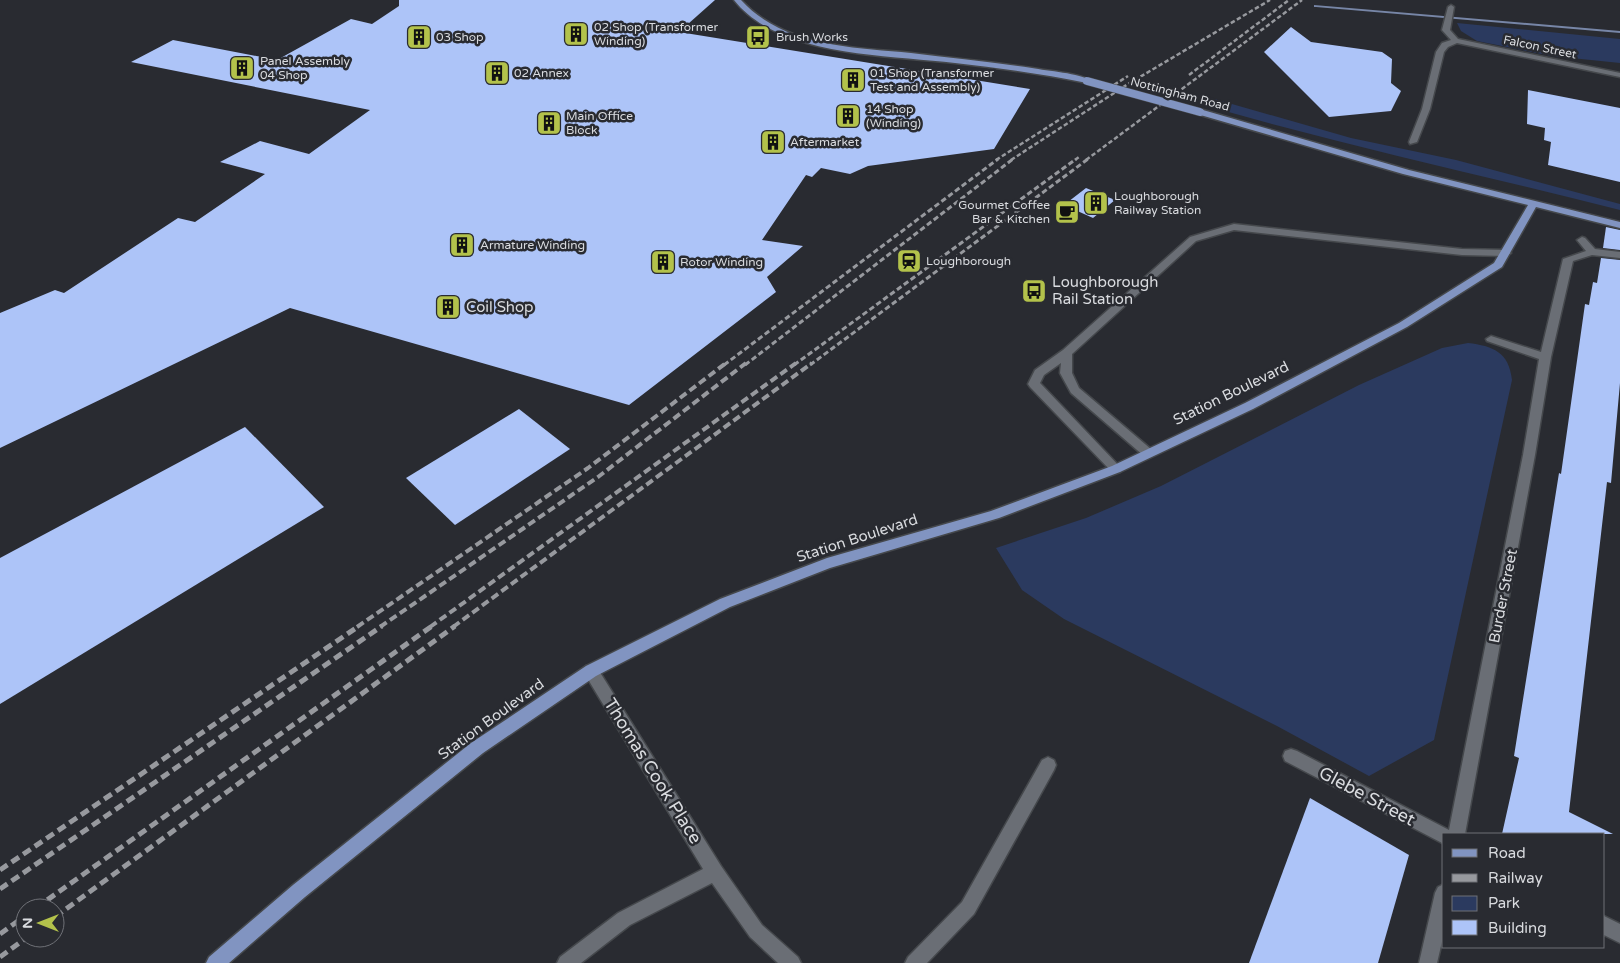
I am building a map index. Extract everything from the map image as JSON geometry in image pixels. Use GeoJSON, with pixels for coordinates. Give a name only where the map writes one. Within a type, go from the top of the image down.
{"type":"FeatureCollection","features":[{"type":"Feature","properties":{"kind":"main road","name":"Nottingham Road"},"geometry":{"type":"LineString","coordinates":[[737,0],[754,18],[784,34],[799,39],[859,49],[947,59],[1087,81],[1406,172],[1620,225]]}},
{"type":"Feature","properties":{"kind":"main road","name":"Station Boulevard"},"geometry":{"type":"LineString","coordinates":[[215,963],[299,891],[477,748],[591,671],[725,603],[827,563],[994,515],[1116,469],[1249,406],[1403,324],[1498,265],[1533,204]]}},
{"type":"Feature","properties":{"kind":"street"},"geometry":{"type":"LineString","coordinates":[[1413,142],[1426,109],[1440,52],[1445,45],[1456,41],[1446,30],[1451,7]]}},
{"type":"Feature","properties":{"kind":"street","name":"Falcon Street"},"geometry":{"type":"LineString","coordinates":[[1456,41],[1620,75]]}},
{"type":"Feature","properties":{"kind":"street"},"geometry":{"type":"LineString","coordinates":[[1116,469],[1034,384],[1040,373],[1068,353],[1193,239],[1234,227],[1462,252],[1506,253]]}},
{"type":"Feature","properties":{"kind":"street"},"geometry":{"type":"LineString","coordinates":[[1582,240],[1592,252]]}},
{"type":"Feature","properties":{"kind":"street","name":"Burder Street"},"geometry":{"type":"LineString","coordinates":[[1457,833],[1529,454],[1545,358],[1568,259],[1592,252],[1620,255]]}},
{"type":"Feature","properties":{"kind":"street"},"geometry":{"type":"LineString","coordinates":[[1491,339],[1545,358]]}},
{"type":"Feature","properties":{"kind":"street"},"geometry":{"type":"LineString","coordinates":[[1068,353],[1066,374],[1075,390],[1148,454]]}},
{"type":"Feature","properties":{"kind":"street","name":"Thomas Cook Place"},"geometry":{"type":"LineString","coordinates":[[591,671],[715,872],[756,931],[792,963]]}},
{"type":"Feature","properties":{"kind":"street","name":"Glebe Street"},"geometry":{"type":"LineString","coordinates":[[1291,756],[1442,835]]}},
{"type":"Feature","properties":{"kind":"street"},"geometry":{"type":"LineString","coordinates":[[914,963],[968,908],[1048,765]]}},
{"type":"Feature","properties":{"kind":"street"},"geometry":{"type":"LineString","coordinates":[[566,963],[624,918],[715,872]]}},
{"type":"Feature","properties":{"kind":"street"},"geometry":{"type":"LineString","coordinates":[[1428,963],[1442,902]]}},
{"type":"Feature","properties":{"kind":"street"},"geometry":{"type":"LineString","coordinates":[[1605,926],[1620,934]]}},
{"type":"Feature","properties":{"kind":"green space"},"geometry":{"type":"Polygon","coordinates":[[[1457,23],[1620,39],[1620,63],[1552,56],[1477,41],[1461,31],[1457,23]]]}},
{"type":"Feature","properties":{"kind":"green space"},"geometry":{"type":"Polygon","coordinates":[[[1211,98],[1351,138],[1456,160],[1620,204],[1620,210],[1361,147],[1207,106],[1211,98]]]}},
{"type":"Feature","properties":{"kind":"green space"},"geometry":{"type":"Polygon","coordinates":[[[1468,343],[1485,346],[1498,352],[1507,363],[1512,380],[1434,740],[1369,776],[1277,726],[1064,619],[1022,590],[996,548],[1086,518],[1161,486],[1359,385],[1442,348],[1468,343]]]}},
{"type":"Feature","properties":{"kind":"building"},"geometry":{"type":"Polygon","coordinates":[[[399,0],[715,0],[679,32],[1030,89],[994,149],[868,166],[850,174],[821,168],[812,177],[806,175],[762,240],[803,246],[767,277],[776,292],[629,405],[290,308],[0,448],[0,313],[55,290],[64,293],[178,218],[195,222],[265,174],[220,162],[260,141],[309,154],[370,110],[131,62],[173,40],[277,60],[351,19],[372,24],[399,6],[399,0]]]}},
{"type":"Feature","properties":{"kind":"building"},"geometry":{"type":"Polygon","coordinates":[[[1291,27],[1311,42],[1382,52],[1392,59],[1391,83],[1401,91],[1391,111],[1329,117],[1264,52],[1291,27]]]}},
{"type":"Feature","properties":{"kind":"building"},"geometry":{"type":"Polygon","coordinates":[[[1528,90],[1620,108],[1620,182],[1548,165],[1551,142],[1544,140],[1545,128],[1527,124],[1528,90]]]}},
{"type":"Feature","properties":{"kind":"building"},"geometry":{"type":"Polygon","coordinates":[[[1086,188],[1115,200],[1093,218],[1064,205],[1086,188]]]}},
{"type":"Feature","properties":{"kind":"building"},"geometry":{"type":"Polygon","coordinates":[[[1606,227],[1620,230],[1620,250],[1603,248],[1606,227]]]}},
{"type":"Feature","properties":{"kind":"building"},"geometry":{"type":"Polygon","coordinates":[[[1601,258],[1620,260],[1620,383],[1611,483],[1607,482],[1569,812],[1613,834],[1502,833],[1519,758],[1514,756],[1559,473],[1561,474],[1585,304],[1589,305],[1593,282],[1597,283],[1601,258]]]}},
{"type":"Feature","properties":{"kind":"building"},"geometry":{"type":"Polygon","coordinates":[[[519,409],[570,449],[455,525],[406,478],[519,409]]]}},
{"type":"Feature","properties":{"kind":"building"},"geometry":{"type":"Polygon","coordinates":[[[245,427],[324,507],[0,704],[0,558],[245,427]]]}},
{"type":"Feature","properties":{"kind":"building"},"geometry":{"type":"Polygon","coordinates":[[[1310,798],[1409,855],[1378,963],[1249,963],[1310,798]]]}},
{"type":"Feature","properties":{"kind":"waterway"},"geometry":{"type":"LineString","coordinates":[[1316,6],[1620,32]]}},
{"type":"Feature","properties":{"kind":"railway"},"geometry":{"type":"LineString","coordinates":[[1011,160],[1128,84],[1270,0]]}},
{"type":"Feature","properties":{"kind":"railway"},"geometry":{"type":"LineString","coordinates":[[1189,75],[1289,0]]}},
{"type":"Feature","properties":{"kind":"railway"},"geometry":{"type":"LineString","coordinates":[[1086,160],[1302,0]]}},
{"type":"Feature","properties":{"kind":"railway"},"geometry":{"type":"LineString","coordinates":[[996,160],[1128,76]]}},
{"type":"Feature","properties":{"kind":"railway"},"geometry":{"type":"LineString","coordinates":[[1075,160],[1079,157]]}},
{"type":"Feature","properties":{"kind":"railway"},"geometry":{"type":"LineString","coordinates":[[724,365],[998,159]]}},
{"type":"Feature","properties":{"kind":"railway"},"geometry":{"type":"LineString","coordinates":[[745,365],[1013,159]]}},
{"type":"Feature","properties":{"kind":"railway"},"geometry":{"type":"LineString","coordinates":[[794,365],[1076,159]]}},
{"type":"Feature","properties":{"kind":"railway"},"geometry":{"type":"LineString","coordinates":[[810,365],[1088,159]]}},
{"type":"Feature","properties":{"kind":"railway"},"geometry":{"type":"LineString","coordinates":[[357,627],[588,468],[726,363]]}},
{"type":"Feature","properties":{"kind":"railway"},"geometry":{"type":"LineString","coordinates":[[380,627],[598,477],[746,363]]}},
{"type":"Feature","properties":{"kind":"railway"},"geometry":{"type":"LineString","coordinates":[[430,627],[796,363]]}},
{"type":"Feature","properties":{"kind":"railway"},"geometry":{"type":"LineString","coordinates":[[453,627],[812,363]]}},
{"type":"Feature","properties":{"kind":"railway"},"geometry":{"type":"LineString","coordinates":[[0,870],[359,626]]}},
{"type":"Feature","properties":{"kind":"railway"},"geometry":{"type":"LineString","coordinates":[[0,889],[382,626]]}},
{"type":"Feature","properties":{"kind":"railway"},"geometry":{"type":"LineString","coordinates":[[50,898],[432,626]]}},
{"type":"Feature","properties":{"kind":"railway"},"geometry":{"type":"LineString","coordinates":[[65,910],[455,626]]}},
{"type":"Feature","properties":{"kind":"railway"},"geometry":{"type":"LineString","coordinates":[[0,934],[15,923]]}},
{"type":"Feature","properties":{"kind":"railway"},"geometry":{"type":"LineString","coordinates":[[0,957],[15,946]]}},
{"type":"Feature","properties":{"kind":"place","name":"02 Shop (Transformer Winding)"},"geometry":{"type":"Point","coordinates":[576,34]}},
{"type":"Feature","properties":{"kind":"place","name":"03 Shop"},"geometry":{"type":"Point","coordinates":[419,37]}},
{"type":"Feature","properties":{"kind":"place","name":"Brush Works"},"geometry":{"type":"Point","coordinates":[758,37]}},
{"type":"Feature","properties":{"kind":"place","name":"Panel Assembly 04 Shop"},"geometry":{"type":"Point","coordinates":[242,68]}},
{"type":"Feature","properties":{"kind":"place","name":"02 Annex"},"geometry":{"type":"Point","coordinates":[497,73]}},
{"type":"Feature","properties":{"kind":"place","name":"01 Shop (Transformer Test and Assembly)"},"geometry":{"type":"Point","coordinates":[853,80]}},
{"type":"Feature","properties":{"kind":"place","name":"14 Shop (Winding)"},"geometry":{"type":"Point","coordinates":[848,116]}},
{"type":"Feature","properties":{"kind":"place","name":"Main Office Block"},"geometry":{"type":"Point","coordinates":[549,123]}},
{"type":"Feature","properties":{"kind":"place","name":"Aftermarket"},"geometry":{"type":"Point","coordinates":[773,142]}},
{"type":"Feature","properties":{"kind":"place","name":"Loughborough Railway Station"},"geometry":{"type":"Point","coordinates":[1096,203]}},
{"type":"Feature","properties":{"kind":"place","name":"Gourmet Coffee Bar & Kitchen"},"geometry":{"type":"Point","coordinates":[1067,212]}},
{"type":"Feature","properties":{"kind":"place","name":"Armature Winding"},"geometry":{"type":"Point","coordinates":[462,245]}},
{"type":"Feature","properties":{"kind":"place","name":"Loughborough"},"geometry":{"type":"Point","coordinates":[909,261]}},
{"type":"Feature","properties":{"kind":"place","name":"Rotor Winding"},"geometry":{"type":"Point","coordinates":[663,262]}},
{"type":"Feature","properties":{"kind":"place","name":"Loughborough Rail Station"},"geometry":{"type":"Point","coordinates":[1034,291]}},
{"type":"Feature","properties":{"kind":"place","name":"Coil Shop"},"geometry":{"type":"Point","coordinates":[448,307]}}]}
